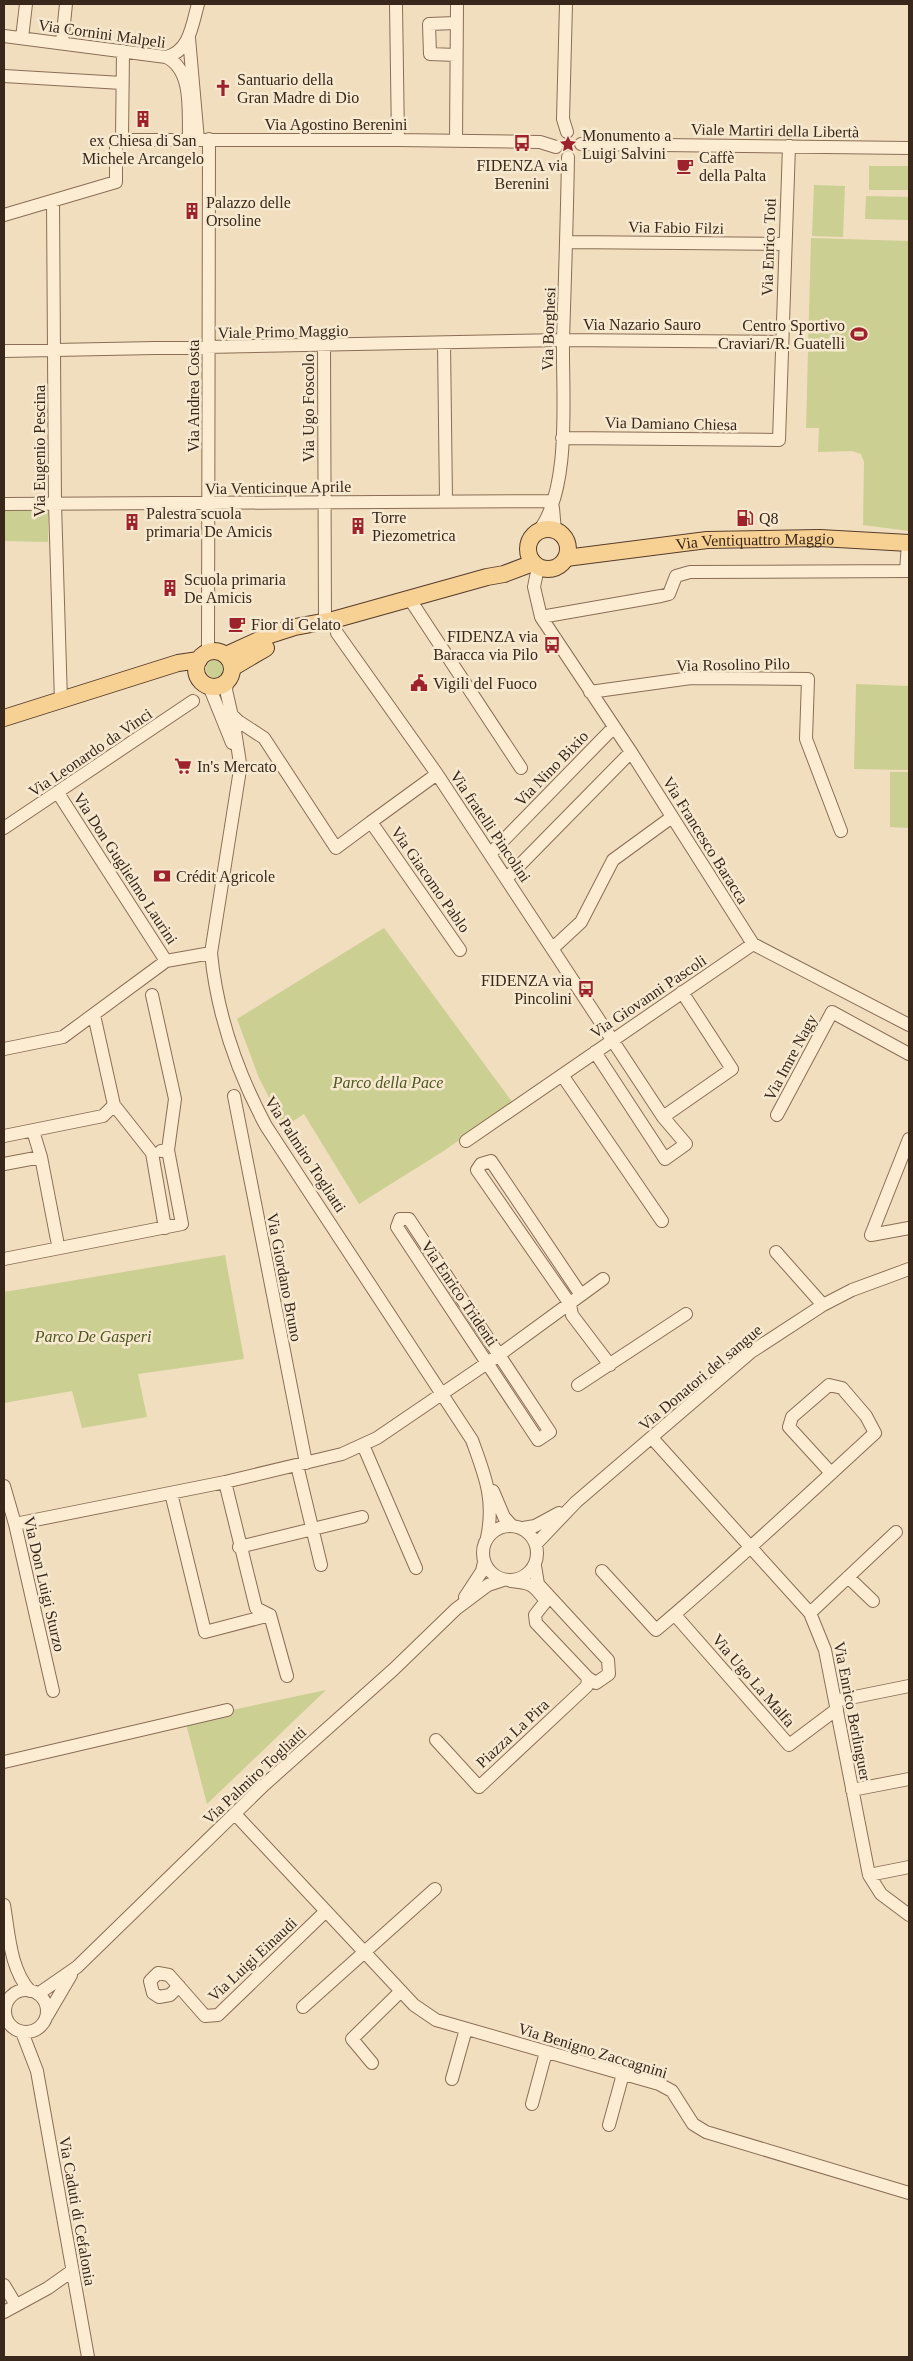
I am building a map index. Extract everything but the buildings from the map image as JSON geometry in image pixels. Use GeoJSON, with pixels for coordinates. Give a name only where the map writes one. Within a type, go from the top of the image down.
{"type":"FeatureCollection","features":[{"type":"Feature","properties":{"kind":"main road"},"geometry":{"type":"LineString","coordinates":[[538,532],[549,529],[560,534],[566,551]]}},
{"type":"Feature","properties":{"kind":"main road","name":"Via Ventiquattro Maggio"},"geometry":{"type":"LineString","coordinates":[[486,577],[516,560],[528,547],[529,541],[538,532]]}},
{"type":"Feature","properties":{"kind":"main road","name":"Via Ventiquattro Maggio"},"geometry":{"type":"LineString","coordinates":[[206,684],[218,686],[228,668],[269,646],[409,598],[486,577],[539,567],[558,567],[566,551],[602,553],[707,540],[820,538],[909,543]]}},
{"type":"Feature","properties":{"kind":"main road"},"geometry":{"type":"LineString","coordinates":[[528,547],[528,553],[539,567]]}},
{"type":"Feature","properties":{"kind":"main road"},"geometry":{"type":"LineString","coordinates":[[4,718],[124,682],[217,651],[228,668]]}},
{"type":"Feature","properties":{"kind":"main road"},"geometry":{"type":"LineString","coordinates":[[203,656],[197,674],[206,684]]}},
{"type":"Feature","properties":{"kind":"main road"},"geometry":{"type":"LineString","coordinates":[[124,682],[184,673],[206,684]]}},
{"type":"Feature","properties":{"kind":"street"},"geometry":{"type":"LineString","coordinates":[[22,38],[26,4]]}},
{"type":"Feature","properties":{"kind":"street"},"geometry":{"type":"LineString","coordinates":[[62,43],[66,4]]}},
{"type":"Feature","properties":{"kind":"street"},"geometry":{"type":"LineString","coordinates":[[166,57],[181,50],[189,38],[198,4]]}},
{"type":"Feature","properties":{"kind":"street"},"geometry":{"type":"LineString","coordinates":[[396,4],[398,140]]}},
{"type":"Feature","properties":{"kind":"street"},"geometry":{"type":"LineString","coordinates":[[456,4],[456,141]]}},
{"type":"Feature","properties":{"kind":"street"},"geometry":{"type":"LineString","coordinates":[[566,4],[564,120],[567,132]]}},
{"type":"Feature","properties":{"kind":"street"},"geometry":{"type":"LineString","coordinates":[[456,23],[429,24],[430,54],[456,55]]}},
{"type":"Feature","properties":{"kind":"street","name":"Via Cornini Malpeli"},"geometry":{"type":"LineString","coordinates":[[4,36],[166,57],[178,64],[184,76],[199,140]]}},
{"type":"Feature","properties":{"kind":"street","name":"Via Cornini Malpeli"},"geometry":{"type":"LineString","coordinates":[[189,38],[199,140]]}},
{"type":"Feature","properties":{"kind":"street"},"geometry":{"type":"LineString","coordinates":[[4,215],[116,182],[124,51]]}},
{"type":"Feature","properties":{"kind":"street"},"geometry":{"type":"LineString","coordinates":[[4,76],[122,83]]}},
{"type":"Feature","properties":{"kind":"street"},"geometry":{"type":"LineString","coordinates":[[567,132],[578,137],[581,144],[577,153],[568,157],[561,156],[555,142],[559,136],[567,132]]}},
{"type":"Feature","properties":{"kind":"street","name":"Via Agostino Berenini"},"geometry":{"type":"LineString","coordinates":[[119,140],[540,142],[556,147]]}},
{"type":"Feature","properties":{"kind":"street","name":"Via Andrea Costa"},"geometry":{"type":"LineString","coordinates":[[199,140],[210,349],[209,504],[203,656]]}},
{"type":"Feature","properties":{"kind":"street","name":"Viale Martiri della Libertà"},"geometry":{"type":"LineString","coordinates":[[581,144],[909,148]]}},
{"type":"Feature","properties":{"kind":"street","name":"Via Enrico Toti"},"geometry":{"type":"LineString","coordinates":[[779,440],[784,244],[789,146]]}},
{"type":"Feature","properties":{"kind":"street","name":"Via Borghesi"},"geometry":{"type":"LineString","coordinates":[[538,532],[545,523],[556,491],[562,438],[568,157]]}},
{"type":"Feature","properties":{"kind":"street","name":"Via Eugenio Pescina"},"geometry":{"type":"LineString","coordinates":[[53,201],[55,504],[61,701]]}},
{"type":"Feature","properties":{"kind":"street","name":"Via Fabio Filzi"},"geometry":{"type":"LineString","coordinates":[[567,242],[784,244]]}},
{"type":"Feature","properties":{"kind":"street","name":"Viale Primo Maggio"},"geometry":{"type":"LineString","coordinates":[[4,351],[210,349],[563,340]]}},
{"type":"Feature","properties":{"kind":"street","name":"Via Nazario Sauro"},"geometry":{"type":"LineString","coordinates":[[563,340],[781,342]]}},
{"type":"Feature","properties":{"kind":"street"},"geometry":{"type":"LineString","coordinates":[[444,343],[446,501]]}},
{"type":"Feature","properties":{"kind":"street","name":"Via Ugo Foscolo"},"geometry":{"type":"LineString","coordinates":[[324,346],[323,502],[331,625]]}},
{"type":"Feature","properties":{"kind":"street","name":"Via Damiano Chiesa"},"geometry":{"type":"LineString","coordinates":[[562,438],[779,440]]}},
{"type":"Feature","properties":{"kind":"street","name":"Via Borghesi"},"geometry":{"type":"LineString","coordinates":[[553,501],[552,518],[555,531]]}},
{"type":"Feature","properties":{"kind":"street","name":"Via Venticinque Aprile"},"geometry":{"type":"LineString","coordinates":[[4,504],[553,501]]}},
{"type":"Feature","properties":{"kind":"street"},"geometry":{"type":"LineString","coordinates":[[539,567],[534,587],[539,611],[669,594],[676,576],[690,572],[907,571],[909,543]]}},
{"type":"Feature","properties":{"kind":"street"},"geometry":{"type":"LineString","coordinates":[[409,598],[521,768]]}},
{"type":"Feature","properties":{"kind":"street","name":"Via Francesco Baracca"},"geometry":{"type":"LineString","coordinates":[[539,611],[753,944]]}},
{"type":"Feature","properties":{"kind":"street","name":"Via fratelli Pincolini"},"geometry":{"type":"LineString","coordinates":[[331,625],[437,774],[663,1117],[686,1144],[665,1159],[595,1052]]}},
{"type":"Feature","properties":{"kind":"street","name":"Via Palmiro Togliatti"},"geometry":{"type":"LineString","coordinates":[[228,668],[226,690],[238,758],[211,953],[222,1017],[233,1054],[251,1098],[266,1126],[472,1440],[485,1476],[504,1517],[517,1527],[529,1532],[536,1544]]}},
{"type":"Feature","properties":{"kind":"street","name":"Via Rosolino Pilo"},"geometry":{"type":"LineString","coordinates":[[590,692],[690,678],[808,679],[806,739],[841,831]]}},
{"type":"Feature","properties":{"kind":"street"},"geometry":{"type":"LineString","coordinates":[[206,684],[238,758]]}},
{"type":"Feature","properties":{"kind":"street","name":"Via Leonardo da Vinci"},"geometry":{"type":"LineString","coordinates":[[4,828],[193,701]]}},
{"type":"Feature","properties":{"kind":"street","name":"Via Giacomo Pablo"},"geometry":{"type":"LineString","coordinates":[[231,714],[238,722],[264,738],[336,848],[371,822],[460,950]]}},
{"type":"Feature","properties":{"kind":"street","name":"Via Nino Bixio"},"geometry":{"type":"LineString","coordinates":[[490,854],[614,726]]}},
{"type":"Feature","properties":{"kind":"street"},"geometry":{"type":"LineString","coordinates":[[238,758],[246,738],[264,738]]}},
{"type":"Feature","properties":{"kind":"street"},"geometry":{"type":"LineString","coordinates":[[506,878],[631,752]]}},
{"type":"Feature","properties":{"kind":"street"},"geometry":{"type":"LineString","coordinates":[[371,822],[437,774]]}},
{"type":"Feature","properties":{"kind":"street","name":"Via Don Guglielmo Laurini"},"geometry":{"type":"LineString","coordinates":[[58,793],[166,961]]}},
{"type":"Feature","properties":{"kind":"street"},"geometry":{"type":"LineString","coordinates":[[553,948],[581,922],[613,860],[672,817]]}},
{"type":"Feature","properties":{"kind":"street"},"geometry":{"type":"LineString","coordinates":[[753,944],[909,1025]]}},
{"type":"Feature","properties":{"kind":"street","name":"Via Giovanni Pascoli"},"geometry":{"type":"LineString","coordinates":[[466,1141],[753,944]]}},
{"type":"Feature","properties":{"kind":"street"},"geometry":{"type":"LineString","coordinates":[[4,1049],[64,1036],[166,961],[211,953]]}},
{"type":"Feature","properties":{"kind":"street"},"geometry":{"type":"LineString","coordinates":[[663,1117],[732,1069],[682,992]]}},
{"type":"Feature","properties":{"kind":"street"},"geometry":{"type":"LineString","coordinates":[[4,1259],[182,1224],[168,1150],[175,1099],[152,995]]}},
{"type":"Feature","properties":{"kind":"street","name":"Via Imre Nagy"},"geometry":{"type":"LineString","coordinates":[[777,1115],[832,1012],[909,1054]]}},
{"type":"Feature","properties":{"kind":"street"},"geometry":{"type":"LineString","coordinates":[[94,1015],[114,1105],[152,1153],[165,1228]]}},
{"type":"Feature","properties":{"kind":"street"},"geometry":{"type":"LineString","coordinates":[[562,1075],[662,1222]]}},
{"type":"Feature","properties":{"kind":"street","name":"Via Giordano Bruno"},"geometry":{"type":"LineString","coordinates":[[234,1096],[312,1530],[321,1565]]}},
{"type":"Feature","properties":{"kind":"street"},"geometry":{"type":"LineString","coordinates":[[4,1136],[103,1116],[114,1105]]}},
{"type":"Feature","properties":{"kind":"street"},"geometry":{"type":"LineString","coordinates":[[33,1131],[41,1157],[57,1240]]}},
{"type":"Feature","properties":{"kind":"street"},"geometry":{"type":"LineString","coordinates":[[909,1140],[871,1235],[909,1228]]}},
{"type":"Feature","properties":{"kind":"street"},"geometry":{"type":"LineString","coordinates":[[152,1153],[168,1150]]}},
{"type":"Feature","properties":{"kind":"street"},"geometry":{"type":"LineString","coordinates":[[4,1164],[41,1157]]}},
{"type":"Feature","properties":{"kind":"street"},"geometry":{"type":"LineString","coordinates":[[582,1295],[491,1161],[480,1164],[477,1170],[570,1304],[572,1315],[610,1366]]}},
{"type":"Feature","properties":{"kind":"street","name":"Via Enrico Tridenti"},"geometry":{"type":"LineString","coordinates":[[400,1218],[409,1219],[499,1355],[550,1432],[538,1440],[397,1227],[400,1218]]}},
{"type":"Feature","properties":{"kind":"street"},"geometry":{"type":"LineString","coordinates":[[776,1252],[823,1305]]}},
{"type":"Feature","properties":{"kind":"street","name":"Via Donatori del sangue"},"geometry":{"type":"LineString","coordinates":[[536,1544],[576,1502],[751,1352],[823,1305],[852,1290],[909,1269]]}},
{"type":"Feature","properties":{"kind":"street"},"geometry":{"type":"LineString","coordinates":[[15,1524],[225,1482],[342,1454],[377,1438],[499,1355],[603,1279]]}},
{"type":"Feature","properties":{"kind":"street"},"geometry":{"type":"LineString","coordinates":[[578,1385],[610,1366],[686,1314]]}},
{"type":"Feature","properties":{"kind":"street"},"geometry":{"type":"LineString","coordinates":[[602,1571],[656,1630],[675,1615],[875,1433],[866,1416],[842,1388],[829,1385],[792,1418],[789,1427],[831,1473]]}},
{"type":"Feature","properties":{"kind":"street","name":"Via Enrico Berlinguer"},"geometry":{"type":"LineString","coordinates":[[652,1438],[810,1613],[826,1650],[869,1875],[881,1894],[909,1914]]}},
{"type":"Feature","properties":{"kind":"street"},"geometry":{"type":"LineString","coordinates":[[363,1445],[416,1568]]}},
{"type":"Feature","properties":{"kind":"street","name":"Via Palmiro Togliatti"},"geometry":{"type":"LineString","coordinates":[[456,1609],[482,1572],[484,1546],[491,1517],[485,1476]]}},
{"type":"Feature","properties":{"kind":"street"},"geometry":{"type":"LineString","coordinates":[[225,1482],[239,1547],[256,1608],[270,1615],[287,1676]]}},
{"type":"Feature","properties":{"kind":"street","name":"Via Don Luigi Sturzo"},"geometry":{"type":"LineString","coordinates":[[4,1486],[15,1524],[53,1691]]}},
{"type":"Feature","properties":{"kind":"street"},"geometry":{"type":"LineString","coordinates":[[171,1493],[205,1632],[270,1615]]}},
{"type":"Feature","properties":{"kind":"street","name":"Via Donatori del sangue"},"geometry":{"type":"LineString","coordinates":[[517,1527],[544,1522],[576,1502]]}},
{"type":"Feature","properties":{"kind":"street"},"geometry":{"type":"LineString","coordinates":[[239,1547],[362,1518]]}},
{"type":"Feature","properties":{"kind":"street"},"geometry":{"type":"LineString","coordinates":[[487,1538],[498,1528],[517,1527]]}},
{"type":"Feature","properties":{"kind":"street"},"geometry":{"type":"LineString","coordinates":[[810,1613],[896,1532]]}},
{"type":"Feature","properties":{"kind":"street"},"geometry":{"type":"LineString","coordinates":[[484,1562],[492,1573],[507,1580],[529,1582],[539,1593],[546,1601],[535,1615],[536,1623],[590,1682],[609,1674],[608,1660],[538,1584],[535,1566],[538,1552],[536,1544]]}},
{"type":"Feature","properties":{"kind":"street","name":"Via Palmiro Togliatti"},"geometry":{"type":"LineString","coordinates":[[7,2005],[19,1992],[34,1992],[77,1967],[235,1814],[394,1669],[456,1609],[488,1585],[529,1574],[535,1566]]}},
{"type":"Feature","properties":{"kind":"street"},"geometry":{"type":"LineString","coordinates":[[848,1577],[873,1601]]}},
{"type":"Feature","properties":{"kind":"street","name":"Via Ugo La Malfa"},"geometry":{"type":"LineString","coordinates":[[675,1615],[789,1745],[836,1705]]}},
{"type":"Feature","properties":{"kind":"street","name":"Piazza La Pira"},"geometry":{"type":"LineString","coordinates":[[436,1740],[479,1787],[590,1682]]}},
{"type":"Feature","properties":{"kind":"street"},"geometry":{"type":"LineString","coordinates":[[836,1705],[909,1686]]}},
{"type":"Feature","properties":{"kind":"street"},"geometry":{"type":"LineString","coordinates":[[4,1762],[227,1710]]}},
{"type":"Feature","properties":{"kind":"street"},"geometry":{"type":"LineString","coordinates":[[852,1790],[909,1780]]}},
{"type":"Feature","properties":{"kind":"street","name":"Via Benigno Zaccagnini"},"geometry":{"type":"LineString","coordinates":[[235,1814],[402,1991],[422,2011],[436,2020],[659,2084],[672,2091],[694,2124],[706,2132],[907,2191]]}},
{"type":"Feature","properties":{"kind":"street"},"geometry":{"type":"LineString","coordinates":[[869,1875],[909,1867]]}},
{"type":"Feature","properties":{"kind":"street"},"geometry":{"type":"LineString","coordinates":[[303,2007],[435,1889]]}},
{"type":"Feature","properties":{"kind":"street"},"geometry":{"type":"LineString","coordinates":[[4,1905],[13,1958],[21,1981],[46,2003],[47,2016]]}},
{"type":"Feature","properties":{"kind":"street","name":"Via Luigi Einaudi"},"geometry":{"type":"LineString","coordinates":[[179,1986],[205,2016],[218,2015],[326,1911]]}},
{"type":"Feature","properties":{"kind":"street"},"geometry":{"type":"LineString","coordinates":[[13,1958],[7,2019],[13,2030],[38,2028]]}},
{"type":"Feature","properties":{"kind":"street","name":"Via Palmiro Togliatti"},"geometry":{"type":"LineString","coordinates":[[38,2028],[77,1967]]}},
{"type":"Feature","properties":{"kind":"street"},"geometry":{"type":"LineString","coordinates":[[372,2063],[352,2039],[402,1991]]}},
{"type":"Feature","properties":{"kind":"street","name":"Via Caduti di Cefalonia"},"geometry":{"type":"LineString","coordinates":[[38,2028],[37,2071],[88,2357]]}},
{"type":"Feature","properties":{"kind":"street"},"geometry":{"type":"LineString","coordinates":[[452,2079],[466,2029]]}},
{"type":"Feature","properties":{"kind":"street","name":"Via Caduti di Cefalonia"},"geometry":{"type":"LineString","coordinates":[[13,2030],[37,2071]]}},
{"type":"Feature","properties":{"kind":"street"},"geometry":{"type":"LineString","coordinates":[[532,2104],[546,2052]]}},
{"type":"Feature","properties":{"kind":"street"},"geometry":{"type":"LineString","coordinates":[[609,2125],[623,2074]]}},
{"type":"Feature","properties":{"kind":"street"},"geometry":{"type":"LineString","coordinates":[[4,2312],[48,2288],[72,2271]]}},
{"type":"Feature","properties":{"kind":"street"},"geometry":{"type":"LineString","coordinates":[[4,2284],[16,2305]]}},
{"type":"Feature","properties":{"kind":"green space"},"geometry":{"type":"Polygon","coordinates":[[[869,166],[909,166],[909,190],[869,190],[869,166]]]}},
{"type":"Feature","properties":{"kind":"green space"},"geometry":{"type":"Polygon","coordinates":[[[814,185],[845,186],[843,237],[812,236],[814,185]]]}},
{"type":"Feature","properties":{"kind":"green space"},"geometry":{"type":"Polygon","coordinates":[[[866,196],[909,197],[909,220],[865,219],[866,196]]]}},
{"type":"Feature","properties":{"kind":"green space","name":"Centro Sportivo Craviari/R. Guatelli"},"geometry":{"type":"Polygon","coordinates":[[[811,238],[909,241],[909,531],[863,525],[864,462],[861,454],[852,451],[818,452],[819,428],[806,428],[811,238]]]}},
{"type":"Feature","properties":{"kind":"green space"},"geometry":{"type":"Polygon","coordinates":[[[4,511],[48,511],[48,542],[4,541],[4,511]]]}},
{"type":"Feature","properties":{"kind":"green space"},"geometry":{"type":"Polygon","coordinates":[[[215,660],[221,663],[224,669],[221,675],[215,678],[209,675],[206,669],[209,663],[215,660]]]}},
{"type":"Feature","properties":{"kind":"green space"},"geometry":{"type":"Polygon","coordinates":[[[856,684],[909,686],[909,770],[854,769],[856,684]]]}},
{"type":"Feature","properties":{"kind":"green space"},"geometry":{"type":"Polygon","coordinates":[[[890,772],[909,772],[909,828],[890,827],[890,772]]]}},
{"type":"Feature","properties":{"kind":"green space","name":"Parco della Pace"},"geometry":{"type":"Polygon","coordinates":[[[384,928],[513,1103],[442,1152],[359,1204],[304,1114],[284,1127],[259,1078],[237,1019],[384,928]]]}},
{"type":"Feature","properties":{"kind":"green space","name":"Parco De Gasperi"},"geometry":{"type":"Polygon","coordinates":[[[225,1255],[244,1359],[138,1374],[147,1417],[82,1428],[72,1391],[4,1403],[4,1292],[225,1255]]]}},
{"type":"Feature","properties":{"kind":"green space"},"geometry":{"type":"Polygon","coordinates":[[[326,1690],[207,1804],[185,1720],[326,1690]]]}},
{"type":"Feature","properties":{"kind":"place","name":"Santuario della Gran Madre di Dio"},"geometry":{"type":"Point","coordinates":[223,88]}},
{"type":"Feature","properties":{"kind":"place","name":"ex Chiesa di San Michele Arcangelo"},"geometry":{"type":"Point","coordinates":[143,119]}},
{"type":"Feature","properties":{"kind":"place","name":"FIDENZA via Berenini"},"geometry":{"type":"Point","coordinates":[522,143]}},
{"type":"Feature","properties":{"kind":"place","name":"Monumento a Luigi Salvini"},"geometry":{"type":"Point","coordinates":[568,144]}},
{"type":"Feature","properties":{"kind":"place","name":"Caffè della Palta"},"geometry":{"type":"Point","coordinates":[685,166]}},
{"type":"Feature","properties":{"kind":"place","name":"Palazzo delle Orsoline"},"geometry":{"type":"Point","coordinates":[192,211]}},
{"type":"Feature","properties":{"kind":"place","name":"Centro Sportivo Craviari/R. Guatelli"},"geometry":{"type":"Point","coordinates":[859,334]}},
{"type":"Feature","properties":{"kind":"place","name":"Q8"},"geometry":{"type":"Point","coordinates":[745,518]}},
{"type":"Feature","properties":{"kind":"place","name":"Palestra scuola primaria De Amicis"},"geometry":{"type":"Point","coordinates":[132,522]}},
{"type":"Feature","properties":{"kind":"place","name":"Torre Piezometrica"},"geometry":{"type":"Point","coordinates":[358,526]}},
{"type":"Feature","properties":{"kind":"place","name":"Scuola primaria De Amicis"},"geometry":{"type":"Point","coordinates":[170,588]}},
{"type":"Feature","properties":{"kind":"place","name":"Fior di Gelato"},"geometry":{"type":"Point","coordinates":[237,624]}},
{"type":"Feature","properties":{"kind":"place","name":"FIDENZA via Baracca via Pilo"},"geometry":{"type":"Point","coordinates":[552,645]}},
{"type":"Feature","properties":{"kind":"place","name":"Vigili del Fuoco"},"geometry":{"type":"Point","coordinates":[419,683]}},
{"type":"Feature","properties":{"kind":"place","name":"In's Mercato"},"geometry":{"type":"Point","coordinates":[183,766]}},
{"type":"Feature","properties":{"kind":"place","name":"Crédit Agricole"},"geometry":{"type":"Point","coordinates":[162,876]}},
{"type":"Feature","properties":{"kind":"place","name":"FIDENZA via Pincolini"},"geometry":{"type":"Point","coordinates":[586,989]}}]}
